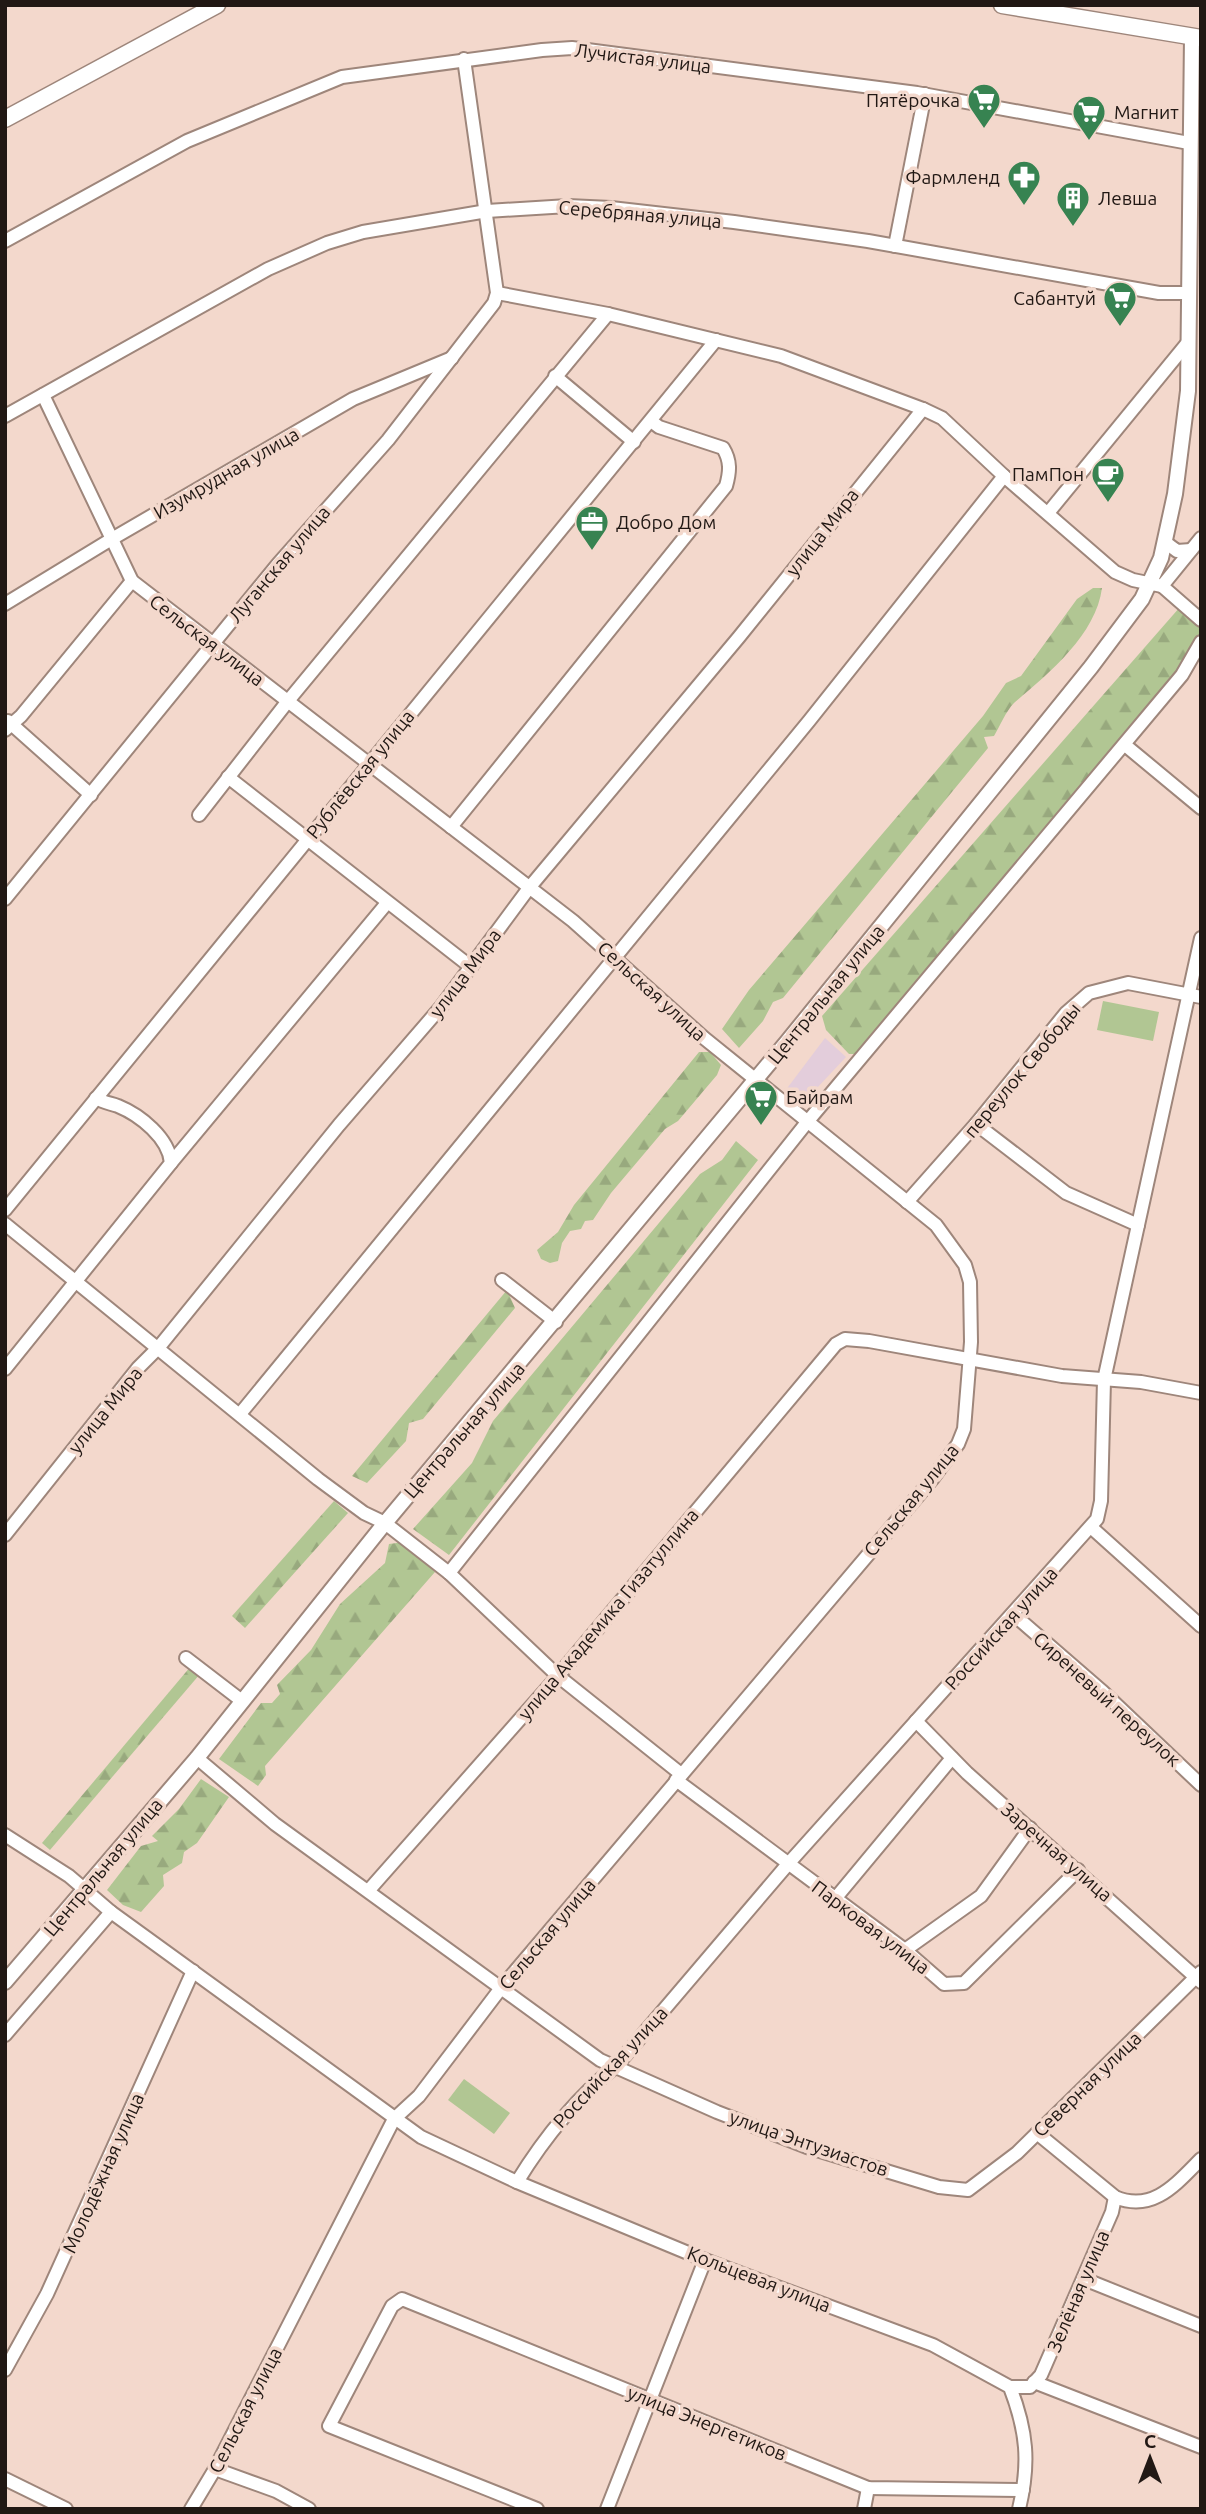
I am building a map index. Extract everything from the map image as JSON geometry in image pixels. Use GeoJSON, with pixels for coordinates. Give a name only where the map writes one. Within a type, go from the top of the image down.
{"type":"FeatureCollection","features":[{"type":"Feature","properties":{"kind":"main road"},"geometry":{"type":"LineString","coordinates":[[5,118],[217,5]]}},
{"type":"Feature","properties":{"kind":"main road"},"geometry":{"type":"LineString","coordinates":[[1002,5],[1196,38]]}},
{"type":"Feature","properties":{"kind":"street","name":"Центральная улица"},"geometry":{"type":"LineString","coordinates":[[5,1982],[197,1758],[385,1523],[757,1079],[1157,585],[1184,432],[1189,341],[1189,143],[1196,38]]}},
{"type":"Feature","properties":{"kind":"street","name":"Лучистая улица"},"geometry":{"type":"LineString","coordinates":[[5,241],[187,141],[342,77],[464,59],[572,48],[925,94],[1189,143]]}},
{"type":"Feature","properties":{"kind":"street"},"geometry":{"type":"LineString","coordinates":[[464,59],[497,293],[608,314],[780,356],[923,409],[942,418],[1004,477],[1115,572],[1133,580],[1157,585],[1201,620]]}},
{"type":"Feature","properties":{"kind":"street"},"geometry":{"type":"LineString","coordinates":[[895,246],[925,94]]}},
{"type":"Feature","properties":{"kind":"street","name":"Серебряная улица"},"geometry":{"type":"LineString","coordinates":[[5,416],[268,269],[327,243],[363,232],[487,211],[568,206],[611,208],[895,246],[1159,293],[1189,293]]}},
{"type":"Feature","properties":{"kind":"street","name":"Луганская улица"},"geometry":{"type":"LineString","coordinates":[[5,899],[329,504],[388,440],[455,356],[494,303],[497,293]]}},
{"type":"Feature","properties":{"kind":"street"},"geometry":{"type":"LineString","coordinates":[[199,815],[288,701],[608,314]]}},
{"type":"Feature","properties":{"kind":"street","name":"Рублёвская улица"},"geometry":{"type":"LineString","coordinates":[[5,1210],[716,340]]}},
{"type":"Feature","properties":{"kind":"street"},"geometry":{"type":"LineString","coordinates":[[1048,513],[1189,341]]}},
{"type":"Feature","properties":{"kind":"street","name":"Изумрудная улица"},"geometry":{"type":"LineString","coordinates":[[5,604],[353,399],[455,356]]}},
{"type":"Feature","properties":{"kind":"street"},"geometry":{"type":"LineString","coordinates":[[555,376],[634,442]]}},
{"type":"Feature","properties":{"kind":"street","name":"Сельская улица"},"geometry":{"type":"LineString","coordinates":[[43,395],[110,540],[132,581],[614,956],[704,1038],[936,1225],[965,1265],[973,1306],[964,1429],[958,1444],[933,1478],[500,1988],[419,2096],[394,2119],[215,2469],[191,2509]]}},
{"type":"Feature","properties":{"kind":"street","name":"улица Мира"},"geometry":{"type":"LineString","coordinates":[[5,1535],[138,1368],[159,1347],[339,1125],[441,1007],[529,888],[739,637],[923,409]]}},
{"type":"Feature","properties":{"kind":"street"},"geometry":{"type":"LineString","coordinates":[[450,827],[726,486],[730,468],[729,457],[723,448],[659,427],[651,421]]}},
{"type":"Feature","properties":{"kind":"street"},"geometry":{"type":"LineString","coordinates":[[240,1414],[1004,477]]}},
{"type":"Feature","properties":{"kind":"street"},"geometry":{"type":"LineString","coordinates":[[1157,585],[1201,538]]}},
{"type":"Feature","properties":{"kind":"street"},"geometry":{"type":"LineString","coordinates":[[1165,542],[1177,551],[1191,550]]}},
{"type":"Feature","properties":{"kind":"street"},"geometry":{"type":"LineString","coordinates":[[91,795],[8,725],[132,581]]}},
{"type":"Feature","properties":{"kind":"street"},"geometry":{"type":"LineString","coordinates":[[449,1573],[808,1121],[1182,675],[1201,642]]}},
{"type":"Feature","properties":{"kind":"street"},"geometry":{"type":"LineString","coordinates":[[1125,745],[1201,808]]}},
{"type":"Feature","properties":{"kind":"street"},"geometry":{"type":"LineString","coordinates":[[228,777],[471,967]]}},
{"type":"Feature","properties":{"kind":"street"},"geometry":{"type":"LineString","coordinates":[[5,1369],[78,1282],[171,1163],[387,903]]}},
{"type":"Feature","properties":{"kind":"street","name":"Российская улица"},"geometry":{"type":"LineString","coordinates":[[517,2182],[540,2145],[585,2091],[616,2066],[788,1864],[1097,1519],[1101,1502],[1104,1380],[1138,1225],[1196,996],[1201,938]]}},
{"type":"Feature","properties":{"kind":"street","name":"переулок Свободы"},"geometry":{"type":"LineString","coordinates":[[907,1202],[976,1124],[1066,1013],[1089,993],[1128,983],[1196,996]]}},
{"type":"Feature","properties":{"kind":"street"},"geometry":{"type":"LineString","coordinates":[[96,1098],[118,1106],[152,1128],[170,1155],[171,1163]]}},
{"type":"Feature","properties":{"kind":"street"},"geometry":{"type":"LineString","coordinates":[[976,1124],[1066,1193],[1138,1225]]}},
{"type":"Feature","properties":{"kind":"street","name":"Парковая улица"},"geometry":{"type":"LineString","coordinates":[[5,1224],[318,1479],[364,1513],[385,1523],[449,1573],[558,1676],[679,1777],[834,1900],[905,1950],[944,1983],[964,1983],[1078,1870]]}},
{"type":"Feature","properties":{"kind":"street"},"geometry":{"type":"LineString","coordinates":[[502,1280],[556,1322]]}},
{"type":"Feature","properties":{"kind":"street","name":"улица Академика Гизатуллина"},"geometry":{"type":"LineString","coordinates":[[369,1890],[558,1676],[836,1343],[845,1339],[969,1358]]}},
{"type":"Feature","properties":{"kind":"street"},"geometry":{"type":"LineString","coordinates":[[969,1358],[1062,1376],[1141,1382],[1201,1394]]}},
{"type":"Feature","properties":{"kind":"street"},"geometry":{"type":"LineString","coordinates":[[1091,1528],[1201,1626]]}},
{"type":"Feature","properties":{"kind":"street","name":"Сиреневый переулок"},"geometry":{"type":"LineString","coordinates":[[1013,1614],[1103,1692],[1201,1785]]}},
{"type":"Feature","properties":{"kind":"street"},"geometry":{"type":"LineString","coordinates":[[186,1658],[242,1701]]}},
{"type":"Feature","properties":{"kind":"street","name":"Заречная улица"},"geometry":{"type":"LineString","coordinates":[[916,1721],[952,1758],[1199,1977]]}},
{"type":"Feature","properties":{"kind":"street","name":"улица Энтузиастов"},"geometry":{"type":"LineString","coordinates":[[197,1758],[275,1824],[600,2060],[717,2112],[807,2147],[939,2186],[968,2190]]}},
{"type":"Feature","properties":{"kind":"street"},"geometry":{"type":"LineString","coordinates":[[834,1900],[952,1758]]}},
{"type":"Feature","properties":{"kind":"street"},"geometry":{"type":"LineString","coordinates":[[905,1950],[981,1896],[1030,1828]]}},
{"type":"Feature","properties":{"kind":"street","name":"Кольцевая улица"},"geometry":{"type":"LineString","coordinates":[[5,1835],[84,1889],[111,1912],[421,2137],[517,2182],[705,2260],[933,2345],[1010,2387]]}},
{"type":"Feature","properties":{"kind":"street"},"geometry":{"type":"LineString","coordinates":[[5,2035],[111,1912]]}},
{"type":"Feature","properties":{"kind":"street","name":"Молодёжная улица"},"geometry":{"type":"LineString","coordinates":[[5,2370],[47,2294],[193,1971]]}},
{"type":"Feature","properties":{"kind":"street","name":"Северная улица"},"geometry":{"type":"LineString","coordinates":[[968,2190],[1037,2133],[1199,1977]]}},
{"type":"Feature","properties":{"kind":"street"},"geometry":{"type":"LineString","coordinates":[[1037,2133],[1115,2197],[1129,2203],[1165,2195],[1201,2159]]}},
{"type":"Feature","properties":{"kind":"street","name":"Зелёная улица"},"geometry":{"type":"LineString","coordinates":[[1034,2382],[1041,2375],[1052,2353],[1112,2213],[1115,2197]]}},
{"type":"Feature","properties":{"kind":"street"},"geometry":{"type":"LineString","coordinates":[[607,2509],[705,2260]]}},
{"type":"Feature","properties":{"kind":"street"},"geometry":{"type":"LineString","coordinates":[[1084,2279],[1201,2326]]}},
{"type":"Feature","properties":{"kind":"street","name":"улица Энергетиков"},"geometry":{"type":"LineString","coordinates":[[537,2509],[329,2426],[392,2306],[402,2299],[868,2488],[1024,2490]]}},
{"type":"Feature","properties":{"kind":"street"},"geometry":{"type":"LineString","coordinates":[[1010,2387],[1020,2389],[1034,2382],[1201,2447]]}},
{"type":"Feature","properties":{"kind":"street"},"geometry":{"type":"LineString","coordinates":[[1010,2387],[1023,2422],[1026,2445],[1024,2490],[1019,2509]]}},
{"type":"Feature","properties":{"kind":"street"},"geometry":{"type":"LineString","coordinates":[[215,2469],[276,2491],[309,2509]]}},
{"type":"Feature","properties":{"kind":"street"},"geometry":{"type":"LineString","coordinates":[[5,2479],[66,2509]]}},
{"type":"Feature","properties":{"kind":"street"},"geometry":{"type":"LineString","coordinates":[[864,2509],[868,2488]]}},
{"type":"Feature","properties":{"kind":"shaded area"},"geometry":{"type":"Polygon","coordinates":[[[825,1038],[846,1057],[801,1105],[785,1091],[825,1038]]]}},
{"type":"Feature","properties":{"kind":"green space"},"geometry":{"type":"Polygon","coordinates":[[[1093,588],[1102,588],[1098,605],[1091,622],[1069,652],[1011,706],[994,736],[984,737],[988,748],[783,998],[773,1002],[763,1021],[739,1048],[722,1029],[749,990],[983,716],[1006,683],[1021,676],[1077,599],[1093,588]]]}},
{"type":"Feature","properties":{"kind":"green space"},"geometry":{"type":"Polygon","coordinates":[[[1180,607],[1201,626],[1201,633],[1177,670],[1117,748],[857,1054],[849,1054],[826,1030],[822,1016],[1180,607]]]}},
{"type":"Feature","properties":{"kind":"green space"},"geometry":{"type":"Polygon","coordinates":[[[1103,1001],[1159,1012],[1153,1041],[1097,1030],[1103,1001]]]}},
{"type":"Feature","properties":{"kind":"green space"},"geometry":{"type":"Polygon","coordinates":[[[699,1052],[710,1052],[721,1065],[717,1075],[678,1121],[665,1129],[611,1193],[593,1220],[585,1221],[581,1229],[570,1231],[562,1243],[558,1261],[550,1263],[541,1259],[537,1250],[558,1232],[574,1205],[699,1052]]]}},
{"type":"Feature","properties":{"kind":"green space"},"geometry":{"type":"Polygon","coordinates":[[[736,1141],[758,1160],[449,1555],[413,1529],[472,1463],[493,1421],[700,1174],[722,1160],[736,1141]]]}},
{"type":"Feature","properties":{"kind":"green space"},"geometry":{"type":"Polygon","coordinates":[[[507,1290],[515,1308],[423,1419],[409,1423],[406,1441],[367,1483],[352,1476],[507,1290]]]}},
{"type":"Feature","properties":{"kind":"green space"},"geometry":{"type":"Polygon","coordinates":[[[334,1501],[348,1513],[245,1628],[232,1616],[334,1501]]]}},
{"type":"Feature","properties":{"kind":"green space"},"geometry":{"type":"Polygon","coordinates":[[[404,1542],[435,1572],[265,1766],[266,1775],[258,1786],[219,1759],[261,1703],[272,1703],[280,1694],[277,1685],[311,1650],[340,1604],[385,1563],[389,1544],[404,1542]]]}},
{"type":"Feature","properties":{"kind":"green space"},"geometry":{"type":"Polygon","coordinates":[[[191,1666],[200,1674],[50,1850],[42,1843],[191,1666]]]}},
{"type":"Feature","properties":{"kind":"green space"},"geometry":{"type":"Polygon","coordinates":[[[201,1779],[229,1797],[197,1843],[184,1852],[182,1863],[163,1875],[164,1886],[141,1912],[123,1905],[107,1890],[141,1846],[158,1841],[152,1836],[179,1809],[201,1779]]]}},
{"type":"Feature","properties":{"kind":"green space"},"geometry":{"type":"Polygon","coordinates":[[[464,2079],[510,2113],[494,2134],[448,2100],[464,2079]]]}},
{"type":"Feature","properties":{"kind":"place","name":"Пятёрочка"},"geometry":{"type":"Point","coordinates":[984,130]}},
{"type":"Feature","properties":{"kind":"place","name":"Магнит"},"geometry":{"type":"Point","coordinates":[1089,142]}},
{"type":"Feature","properties":{"kind":"place","name":"Фармленд"},"geometry":{"type":"Point","coordinates":[1024,207]}},
{"type":"Feature","properties":{"kind":"place","name":"Левша"},"geometry":{"type":"Point","coordinates":[1073,228]}},
{"type":"Feature","properties":{"kind":"place","name":"Сабантуй"},"geometry":{"type":"Point","coordinates":[1120,328]}},
{"type":"Feature","properties":{"kind":"place","name":"ПамПон"},"geometry":{"type":"Point","coordinates":[1108,504]}},
{"type":"Feature","properties":{"kind":"place","name":"Добро Дом"},"geometry":{"type":"Point","coordinates":[592,552]}},
{"type":"Feature","properties":{"kind":"place","name":"Байрам"},"geometry":{"type":"Point","coordinates":[761,1127]}}]}
